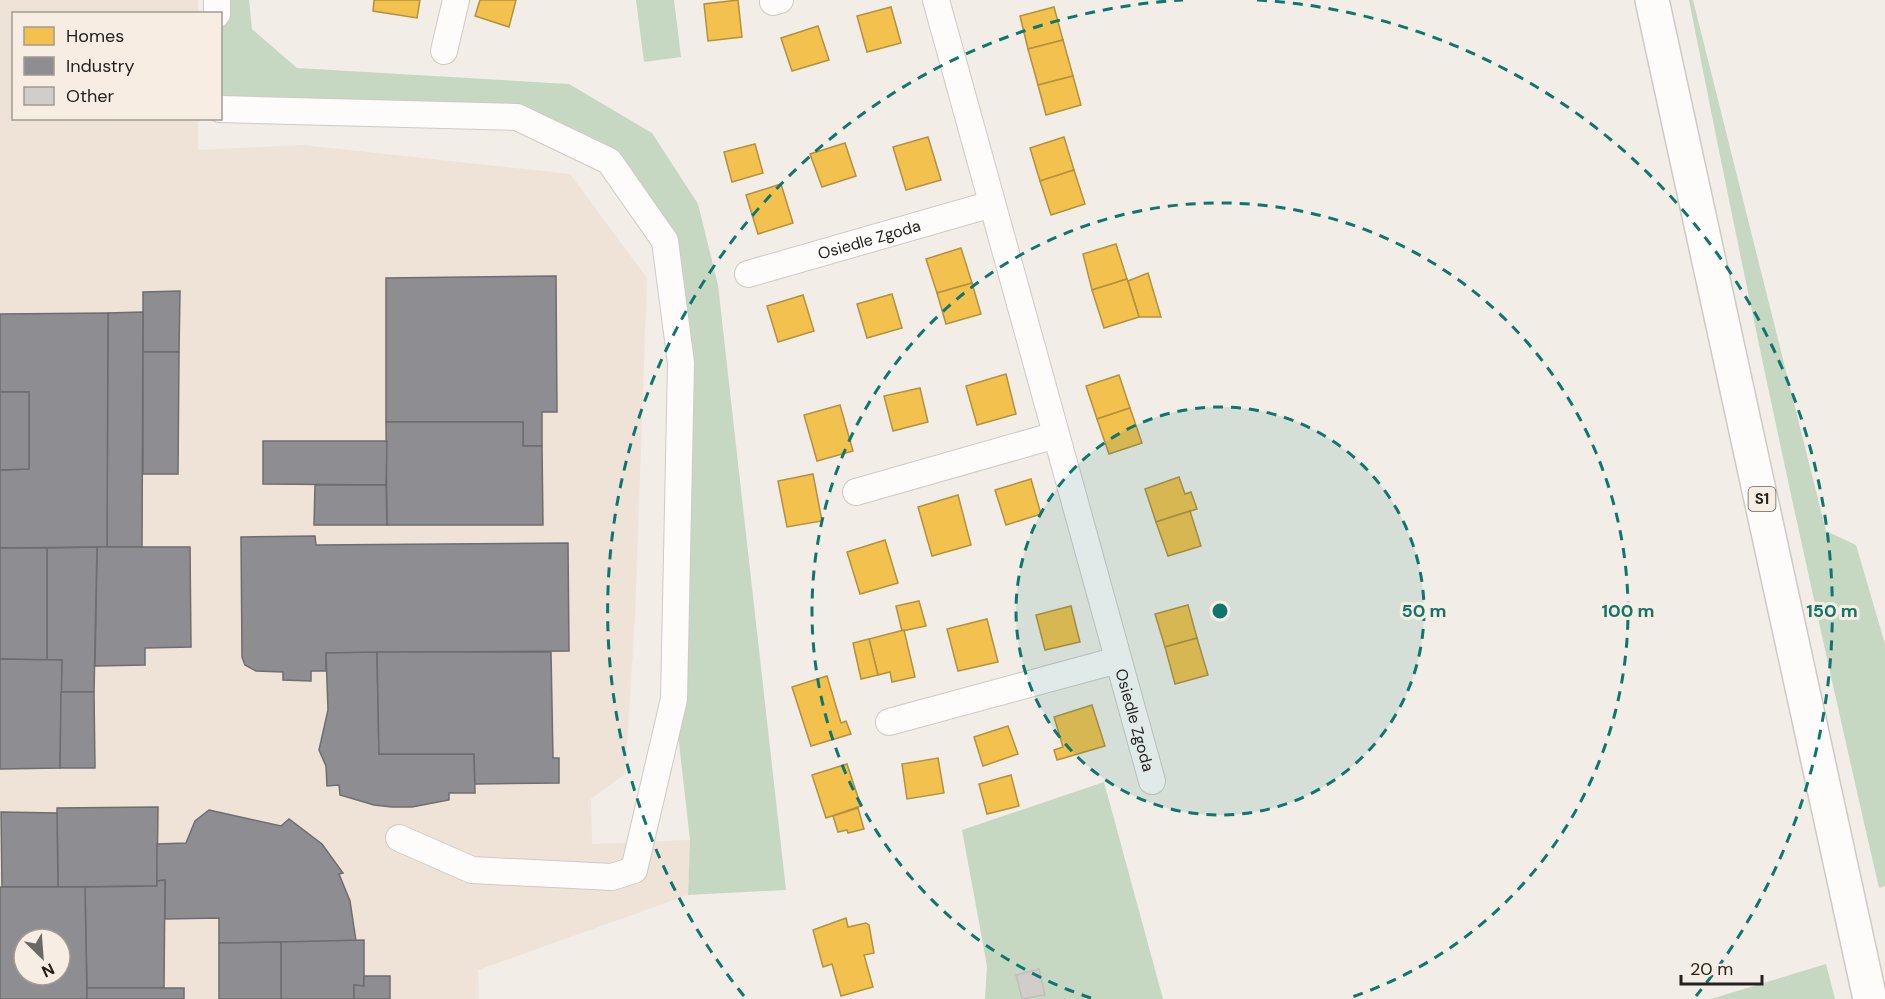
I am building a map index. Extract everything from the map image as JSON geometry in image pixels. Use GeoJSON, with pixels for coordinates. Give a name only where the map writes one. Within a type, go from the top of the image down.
{"type":"FeatureCollection","features":[{"type":"Feature","properties":{"kind":"highway","name":"S1"},"geometry":{"type":"LineString","coordinates":[[1652,0],[1870,999]]}},
{"type":"Feature","properties":{"kind":"street"},"geometry":{"type":"LineString","coordinates":[[444,51],[456,0]]}},
{"type":"Feature","properties":{"kind":"street","name":"Osiedle Zgoda"},"geometry":{"type":"LineString","coordinates":[[936,0],[1152,781]]}},
{"type":"Feature","properties":{"kind":"street"},"geometry":{"type":"LineString","coordinates":[[222,110],[517,117],[609,161],[665,241],[681,363],[674,699],[634,870],[612,877],[472,870],[399,838]]}},
{"type":"Feature","properties":{"kind":"street","name":"Osiedle Zgoda"},"geometry":{"type":"LineString","coordinates":[[748,274],[992,204]]}},
{"type":"Feature","properties":{"kind":"street"},"geometry":{"type":"LineString","coordinates":[[856,492],[1056,435]]}},
{"type":"Feature","properties":{"kind":"street","name":"Osiedle Zgoda"},"geometry":{"type":"LineString","coordinates":[[889,722],[1118,660]]}},
{"type":"Feature","properties":{"kind":"shaded area"},"geometry":{"type":"Polygon","coordinates":[[[0,0],[198,0],[198,12],[12,12],[12,120],[198,120],[198,150],[302,145],[570,174],[647,278],[635,617],[625,774],[591,799],[592,844],[690,840],[688,895],[478,970],[479,999],[0,999],[0,0]]]}},
{"type":"Feature","properties":{"kind":"green space"},"geometry":{"type":"Polygon","coordinates":[[[217,0],[249,0],[252,29],[297,68],[569,84],[652,133],[698,204],[718,285],[786,890],[688,895],[690,840],[674,699],[681,363],[665,241],[609,161],[517,117],[222,109],[222,12],[220,12],[217,0]]]}},
{"type":"Feature","properties":{"kind":"green space"},"geometry":{"type":"Polygon","coordinates":[[[636,0],[674,0],[681,57],[644,62],[636,0]]]}},
{"type":"Feature","properties":{"kind":"green space"},"geometry":{"type":"Polygon","coordinates":[[[1689,0],[1693,0],[1826,531],[1856,545],[1885,644],[1885,886],[1879,888],[1780,445],[1689,0]]]}},
{"type":"Feature","properties":{"kind":"green space"},"geometry":{"type":"Polygon","coordinates":[[[1104,782],[1163,999],[985,999],[987,966],[962,830],[1104,782]]]}},
{"type":"Feature","properties":{"kind":"green space"},"geometry":{"type":"Polygon","coordinates":[[[1826,964],[1835,999],[1711,999],[1826,964]]]}},
{"type":"Feature","properties":{"kind":"building: Homes"},"geometry":{"type":"Polygon","coordinates":[[[374,0],[420,0],[417,18],[373,11],[374,0]]]}},
{"type":"Feature","properties":{"kind":"building: Homes"},"geometry":{"type":"Polygon","coordinates":[[[480,0],[516,0],[509,27],[475,16],[480,0]]]}},
{"type":"Feature","properties":{"kind":"building: Homes"},"geometry":{"type":"Polygon","coordinates":[[[738,0],[742,37],[708,41],[704,4],[738,0]]]}},
{"type":"Feature","properties":{"kind":"building: Homes"},"geometry":{"type":"Polygon","coordinates":[[[891,7],[901,43],[867,52],[857,16],[891,7]]]}},
{"type":"Feature","properties":{"kind":"building: Homes"},"geometry":{"type":"Polygon","coordinates":[[[1054,7],[1063,40],[1028,49],[1020,16],[1054,7]]]}},
{"type":"Feature","properties":{"kind":"building: Homes"},"geometry":{"type":"Polygon","coordinates":[[[818,26],[829,60],[792,71],[781,38],[818,26]]]}},
{"type":"Feature","properties":{"kind":"building: Homes"},"geometry":{"type":"Polygon","coordinates":[[[1063,40],[1073,76],[1038,85],[1028,49],[1063,40]]]}},
{"type":"Feature","properties":{"kind":"building: Homes"},"geometry":{"type":"Polygon","coordinates":[[[1073,76],[1081,105],[1046,115],[1038,85],[1073,76]]]}},
{"type":"Feature","properties":{"kind":"building: Homes"},"geometry":{"type":"Polygon","coordinates":[[[928,137],[941,180],[906,190],[893,147],[928,137]]]}},
{"type":"Feature","properties":{"kind":"building: Homes"},"geometry":{"type":"Polygon","coordinates":[[[1064,137],[1074,170],[1040,181],[1030,148],[1064,137]]]}},
{"type":"Feature","properties":{"kind":"building: Homes"},"geometry":{"type":"Polygon","coordinates":[[[845,143],[856,176],[822,187],[810,154],[845,143]]]}},
{"type":"Feature","properties":{"kind":"building: Homes"},"geometry":{"type":"Polygon","coordinates":[[[755,144],[763,173],[732,182],[724,152],[755,144]]]}},
{"type":"Feature","properties":{"kind":"building: Homes"},"geometry":{"type":"Polygon","coordinates":[[[1074,170],[1085,204],[1051,215],[1040,181],[1074,170]]]}},
{"type":"Feature","properties":{"kind":"building: Homes"},"geometry":{"type":"Polygon","coordinates":[[[781,184],[793,223],[758,234],[746,195],[781,184]]]}},
{"type":"Feature","properties":{"kind":"building: Homes"},"geometry":{"type":"Polygon","coordinates":[[[1116,244],[1127,279],[1092,290],[1083,254],[1116,244]]]}},
{"type":"Feature","properties":{"kind":"building: Homes"},"geometry":{"type":"Polygon","coordinates":[[[961,248],[972,283],[937,293],[926,259],[961,248]]]}},
{"type":"Feature","properties":{"kind":"building: Homes"},"geometry":{"type":"Polygon","coordinates":[[[1148,273],[1161,317],[1139,317],[1128,281],[1148,273]]]}},
{"type":"Feature","properties":{"kind":"building: Homes"},"geometry":{"type":"Polygon","coordinates":[[[1127,279],[1139,317],[1104,328],[1092,290],[1127,279]]]}},
{"type":"Feature","properties":{"kind":"building: Homes"},"geometry":{"type":"Polygon","coordinates":[[[972,283],[981,314],[946,324],[937,293],[972,283]]]}},
{"type":"Feature","properties":{"kind":"building: Homes"},"geometry":{"type":"Polygon","coordinates":[[[892,294],[902,328],[867,338],[857,304],[892,294]]]}},
{"type":"Feature","properties":{"kind":"building: Homes"},"geometry":{"type":"Polygon","coordinates":[[[803,295],[814,331],[778,342],[767,306],[803,295]]]}},
{"type":"Feature","properties":{"kind":"building: Homes"},"geometry":{"type":"Polygon","coordinates":[[[1006,374],[1016,414],[977,425],[966,386],[1006,374]]]}},
{"type":"Feature","properties":{"kind":"building: Homes"},"geometry":{"type":"Polygon","coordinates":[[[1119,375],[1130,408],[1097,419],[1086,386],[1119,375]]]}},
{"type":"Feature","properties":{"kind":"building: Homes"},"geometry":{"type":"Polygon","coordinates":[[[920,388],[928,422],[893,431],[884,396],[920,388]]]}},
{"type":"Feature","properties":{"kind":"building: Homes"},"geometry":{"type":"Polygon","coordinates":[[[840,405],[853,451],[817,461],[804,415],[840,405]]]}},
{"type":"Feature","properties":{"kind":"building: Homes"},"geometry":{"type":"Polygon","coordinates":[[[1130,408],[1142,443],[1109,454],[1097,419],[1130,408]]]}},
{"type":"Feature","properties":{"kind":"building: Homes"},"geometry":{"type":"Polygon","coordinates":[[[813,474],[822,521],[787,527],[778,481],[813,474]]]}},
{"type":"Feature","properties":{"kind":"building: Homes"},"geometry":{"type":"Polygon","coordinates":[[[1179,477],[1185,494],[1191,492],[1197,509],[1156,522],[1145,489],[1179,477]]]}},
{"type":"Feature","properties":{"kind":"building: Homes"},"geometry":{"type":"Polygon","coordinates":[[[1031,479],[1041,514],[1006,525],[995,490],[1031,479]]]}},
{"type":"Feature","properties":{"kind":"building: Homes"},"geometry":{"type":"Polygon","coordinates":[[[958,495],[971,545],[932,556],[918,507],[958,495]]]}},
{"type":"Feature","properties":{"kind":"building: Homes"},"geometry":{"type":"Polygon","coordinates":[[[1190,511],[1201,546],[1168,556],[1156,522],[1190,511]]]}},
{"type":"Feature","properties":{"kind":"building: Homes"},"geometry":{"type":"Polygon","coordinates":[[[885,540],[898,583],[860,594],[847,552],[885,540]]]}},
{"type":"Feature","properties":{"kind":"building: Homes"},"geometry":{"type":"Polygon","coordinates":[[[919,601],[926,626],[902,631],[896,606],[919,601]]]}},
{"type":"Feature","properties":{"kind":"building: Homes"},"geometry":{"type":"Polygon","coordinates":[[[1188,605],[1197,638],[1165,647],[1155,614],[1188,605]]]}},
{"type":"Feature","properties":{"kind":"building: Homes"},"geometry":{"type":"Polygon","coordinates":[[[1071,606],[1080,642],[1045,650],[1036,615],[1071,606]]]}},
{"type":"Feature","properties":{"kind":"building: Homes"},"geometry":{"type":"Polygon","coordinates":[[[987,619],[998,662],[958,671],[947,629],[987,619]]]}},
{"type":"Feature","properties":{"kind":"building: Homes"},"geometry":{"type":"Polygon","coordinates":[[[904,630],[915,677],[892,682],[890,672],[878,675],[869,639],[904,630]]]}},
{"type":"Feature","properties":{"kind":"building: Homes"},"geometry":{"type":"Polygon","coordinates":[[[1197,638],[1208,675],[1175,684],[1165,647],[1197,638]]]}},
{"type":"Feature","properties":{"kind":"building: Homes"},"geometry":{"type":"Polygon","coordinates":[[[869,639],[878,675],[861,679],[853,643],[869,639]]]}},
{"type":"Feature","properties":{"kind":"building: Homes"},"geometry":{"type":"Polygon","coordinates":[[[827,676],[841,723],[846,721],[851,734],[811,746],[792,687],[827,676]]]}},
{"type":"Feature","properties":{"kind":"building: Homes"},"geometry":{"type":"Polygon","coordinates":[[[1092,705],[1105,746],[1057,760],[1054,750],[1063,747],[1054,717],[1092,705]]]}},
{"type":"Feature","properties":{"kind":"building: Homes"},"geometry":{"type":"Polygon","coordinates":[[[1008,726],[1018,754],[983,766],[974,737],[1008,726]]]}},
{"type":"Feature","properties":{"kind":"building: Homes"},"geometry":{"type":"Polygon","coordinates":[[[938,758],[944,793],[907,799],[902,764],[938,758]]]}},
{"type":"Feature","properties":{"kind":"building: Homes"},"geometry":{"type":"Polygon","coordinates":[[[847,764],[861,806],[826,818],[812,775],[847,764]]]}},
{"type":"Feature","properties":{"kind":"building: Homes"},"geometry":{"type":"Polygon","coordinates":[[[1011,775],[1019,806],[987,814],[979,784],[1011,775]]]}},
{"type":"Feature","properties":{"kind":"building: Homes"},"geometry":{"type":"Polygon","coordinates":[[[858,808],[864,829],[848,833],[847,830],[838,832],[833,816],[858,808]]]}},
{"type":"Feature","properties":{"kind":"building: Homes"},"geometry":{"type":"Polygon","coordinates":[[[846,918],[848,927],[866,923],[869,925],[874,953],[864,955],[873,987],[841,996],[832,964],[823,967],[813,930],[846,918]]]}},
{"type":"Feature","properties":{"kind":"building: Industry"},"geometry":{"type":"Polygon","coordinates":[[[556,276],[557,412],[542,412],[542,446],[523,446],[523,422],[386,422],[386,278],[556,276]]]}},
{"type":"Feature","properties":{"kind":"building: Industry"},"geometry":{"type":"Polygon","coordinates":[[[180,291],[179,352],[143,352],[143,292],[180,291]]]}},
{"type":"Feature","properties":{"kind":"building: Industry"},"geometry":{"type":"Polygon","coordinates":[[[143,312],[142,547],[107,547],[108,313],[143,312]]]}},
{"type":"Feature","properties":{"kind":"building: Industry"},"geometry":{"type":"Polygon","coordinates":[[[108,313],[107,547],[0,548],[0,470],[29,469],[29,392],[0,392],[0,314],[108,313]]]}},
{"type":"Feature","properties":{"kind":"building: Industry"},"geometry":{"type":"Polygon","coordinates":[[[143,352],[179,352],[178,474],[143,474],[143,352]]]}},
{"type":"Feature","properties":{"kind":"building: Industry"},"geometry":{"type":"Polygon","coordinates":[[[0,392],[29,392],[29,469],[0,470],[0,392]]]}},
{"type":"Feature","properties":{"kind":"building: Industry"},"geometry":{"type":"Polygon","coordinates":[[[386,422],[523,422],[523,446],[542,446],[543,525],[387,525],[386,422]]]}},
{"type":"Feature","properties":{"kind":"building: Industry"},"geometry":{"type":"Polygon","coordinates":[[[263,441],[387,441],[386,485],[263,484],[263,441]]]}},
{"type":"Feature","properties":{"kind":"building: Industry"},"geometry":{"type":"Polygon","coordinates":[[[315,485],[386,485],[387,525],[314,525],[315,485]]]}},
{"type":"Feature","properties":{"kind":"building: Industry"},"geometry":{"type":"Polygon","coordinates":[[[315,536],[316,545],[568,543],[569,651],[326,653],[326,671],[311,671],[311,681],[283,680],[283,672],[256,671],[245,665],[242,657],[241,537],[315,536]]]}},
{"type":"Feature","properties":{"kind":"building: Industry"},"geometry":{"type":"Polygon","coordinates":[[[97,547],[190,547],[191,647],[145,648],[145,665],[95,666],[97,547]]]}},
{"type":"Feature","properties":{"kind":"building: Industry"},"geometry":{"type":"Polygon","coordinates":[[[97,547],[94,692],[61,692],[62,660],[47,660],[47,548],[97,547]]]}},
{"type":"Feature","properties":{"kind":"building: Industry"},"geometry":{"type":"Polygon","coordinates":[[[0,548],[47,548],[47,660],[0,659],[0,548]]]}},
{"type":"Feature","properties":{"kind":"building: Industry"},"geometry":{"type":"Polygon","coordinates":[[[377,652],[379,754],[474,754],[475,793],[449,793],[449,800],[412,807],[392,807],[374,805],[340,795],[339,785],[327,786],[326,766],[319,750],[328,710],[326,653],[377,652]]]}},
{"type":"Feature","properties":{"kind":"building: Industry"},"geometry":{"type":"Polygon","coordinates":[[[377,652],[551,652],[553,758],[559,758],[559,783],[475,784],[474,754],[379,754],[377,652]]]}},
{"type":"Feature","properties":{"kind":"building: Industry"},"geometry":{"type":"Polygon","coordinates":[[[0,659],[62,660],[60,768],[0,769],[0,659]]]}},
{"type":"Feature","properties":{"kind":"building: Industry"},"geometry":{"type":"Polygon","coordinates":[[[61,692],[94,692],[95,768],[60,768],[61,692]]]}},
{"type":"Feature","properties":{"kind":"building: Industry"},"geometry":{"type":"Polygon","coordinates":[[[158,807],[157,886],[58,887],[57,808],[158,807]]]}},
{"type":"Feature","properties":{"kind":"building: Industry"},"geometry":{"type":"Polygon","coordinates":[[[209,810],[281,826],[289,819],[322,844],[343,873],[339,874],[350,901],[356,941],[219,943],[219,918],[165,919],[165,880],[157,881],[157,844],[186,843],[195,821],[209,810]]]}},
{"type":"Feature","properties":{"kind":"building: Industry"},"geometry":{"type":"Polygon","coordinates":[[[1,812],[57,813],[58,887],[2,887],[1,812]]]}},
{"type":"Feature","properties":{"kind":"building: Industry"},"geometry":{"type":"Polygon","coordinates":[[[165,880],[164,988],[87,988],[85,887],[157,886],[157,881],[165,880]]]}},
{"type":"Feature","properties":{"kind":"building: Industry"},"geometry":{"type":"Polygon","coordinates":[[[0,887],[85,887],[87,999],[0,999],[0,887]]]}},
{"type":"Feature","properties":{"kind":"building: Industry"},"geometry":{"type":"Polygon","coordinates":[[[364,940],[364,986],[354,985],[354,999],[281,999],[281,942],[364,940]]]}},
{"type":"Feature","properties":{"kind":"building: Industry"},"geometry":{"type":"Polygon","coordinates":[[[281,942],[281,999],[219,999],[219,943],[281,942]]]}},
{"type":"Feature","properties":{"kind":"building: Industry"},"geometry":{"type":"Polygon","coordinates":[[[364,976],[390,976],[390,999],[354,999],[354,985],[364,986],[364,976]]]}},
{"type":"Feature","properties":{"kind":"building: Industry"},"geometry":{"type":"Polygon","coordinates":[[[87,988],[184,988],[184,999],[87,999],[87,988]]]}},
{"type":"Feature","properties":{"kind":"building: Other"},"geometry":{"type":"Polygon","coordinates":[[[1039,969],[1045,995],[1022,999],[1016,975],[1039,969]]]}}]}
